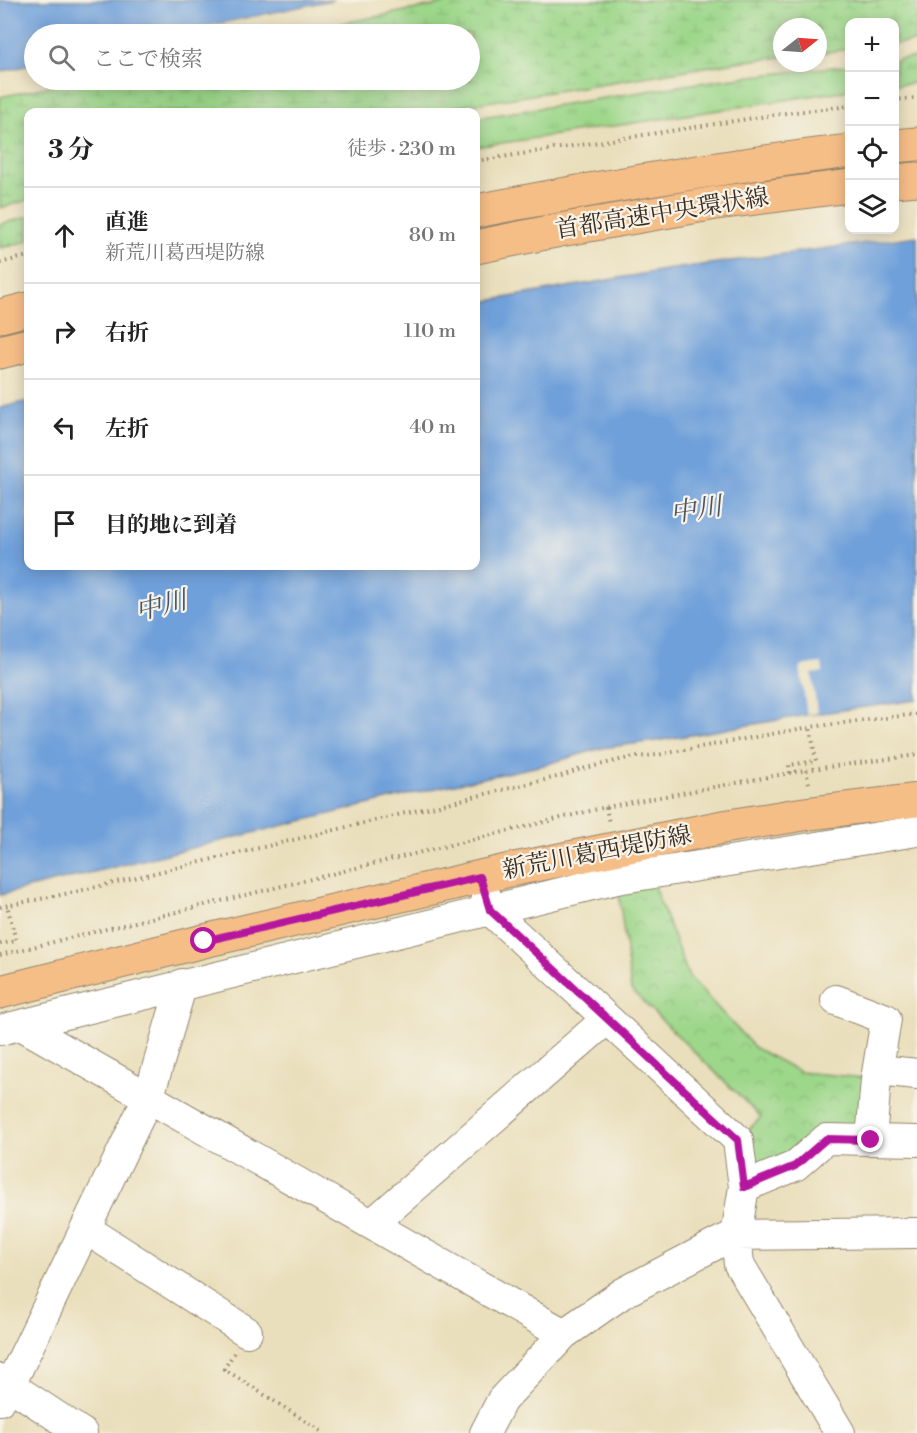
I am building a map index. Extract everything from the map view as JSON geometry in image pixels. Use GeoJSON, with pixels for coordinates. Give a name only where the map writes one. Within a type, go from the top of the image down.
{"type":"FeatureCollection","features":[{"type":"Feature","properties":{"kind":"main road"},"geometry":{"type":"LineString","coordinates":[[899,146],[917,144]]}},
{"type":"Feature","properties":{"kind":"main road","name":"首都高速中央環状線"},"geometry":{"type":"LineString","coordinates":[[480,210],[740,165],[845,152]]}},
{"type":"Feature","properties":{"kind":"main road"},"geometry":{"type":"LineString","coordinates":[[899,181],[917,179]]}},
{"type":"Feature","properties":{"kind":"main road","name":"首都高速中央環状線"},"geometry":{"type":"LineString","coordinates":[[480,246],[717,203],[845,187]]}},
{"type":"Feature","properties":{"kind":"main road"},"geometry":{"type":"LineString","coordinates":[[0,316],[24,310]]}},
{"type":"Feature","properties":{"kind":"main road"},"geometry":{"type":"LineString","coordinates":[[0,352],[24,346]]}},
{"type":"Feature","properties":{"kind":"main road","name":"新荒川葛西堤防線"},"geometry":{"type":"LineString","coordinates":[[0,992],[204,941],[480,877],[723,827],[917,800]]}},
{"type":"Feature","properties":{"kind":"street"},"geometry":{"type":"LineString","coordinates":[[10,1027],[616,879],[917,831]]}},
{"type":"Feature","properties":{"kind":"street"},"geometry":{"type":"LineString","coordinates":[[480,877],[490,910],[738,1140],[744,1187],[736,1235],[739,1264],[840,1433]]}},
{"type":"Feature","properties":{"kind":"street"},"geometry":{"type":"LineString","coordinates":[[82,1433],[3,1388],[86,1229],[149,1096],[182,984]]}},
{"type":"Feature","properties":{"kind":"street"},"geometry":{"type":"LineString","coordinates":[[836,1000],[886,1019],[871,1140]]}},
{"type":"Feature","properties":{"kind":"street"},"geometry":{"type":"LineString","coordinates":[[372,1224],[607,1019]]}},
{"type":"Feature","properties":{"kind":"street"},"geometry":{"type":"LineString","coordinates":[[10,1027],[149,1096],[564,1334]]}},
{"type":"Feature","properties":{"kind":"street"},"geometry":{"type":"LineString","coordinates":[[878,1070],[917,1074]]}},
{"type":"Feature","properties":{"kind":"street"},"geometry":{"type":"LineString","coordinates":[[744,1187],[795,1166],[826,1139],[917,1141]]}},
{"type":"Feature","properties":{"kind":"street"},"geometry":{"type":"LineString","coordinates":[[86,1229],[247,1332]]}},
{"type":"Feature","properties":{"kind":"street"},"geometry":{"type":"LineString","coordinates":[[484,1433],[502,1400],[564,1334],[623,1293],[736,1235],[917,1233]]}},
{"type":"Feature","properties":{"kind":"path"},"geometry":{"type":"LineString","coordinates":[[899,100],[917,98]]}},
{"type":"Feature","properties":{"kind":"path"},"geometry":{"type":"LineString","coordinates":[[480,160],[786,113],[845,106]]}},
{"type":"Feature","properties":{"kind":"path"},"geometry":{"type":"LineString","coordinates":[[0,263],[24,257]]}},
{"type":"Feature","properties":{"kind":"path"},"geometry":{"type":"LineString","coordinates":[[0,907],[75,892],[561,776],[607,762],[810,727],[917,714]]}},
{"type":"Feature","properties":{"kind":"path"},"geometry":{"type":"LineString","coordinates":[[790,773],[789,765],[816,761],[810,727]]}},
{"type":"Feature","properties":{"kind":"path"},"geometry":{"type":"LineString","coordinates":[[0,955],[606,807],[790,773],[917,755]]}},
{"type":"Feature","properties":{"kind":"path"},"geometry":{"type":"LineString","coordinates":[[0,945],[16,941],[7,905]]}},
{"type":"Feature","properties":{"kind":"path"},"geometry":{"type":"LineString","coordinates":[[247,1332],[224,1369],[324,1433]]}},
{"type":"Feature","properties":{"kind":"green space"},"geometry":{"type":"Polygon","coordinates":[[[463,0],[917,0],[917,41],[899,43],[899,18],[845,18],[845,50],[827,52],[827,18],[773,18],[773,58],[450,108],[24,108],[24,201],[0,208],[0,97],[32,90],[480,90],[480,24],[338,24],[463,0]]]}},
{"type":"Feature","properties":{"kind":"green space"},"geometry":{"type":"Polygon","coordinates":[[[917,57],[917,83],[899,85],[899,59],[917,57]]]}},
{"type":"Feature","properties":{"kind":"green space"},"geometry":{"type":"Polygon","coordinates":[[[845,65],[845,91],[480,146],[480,117],[718,80],[788,72],[827,72],[827,68],[845,65]]]}},
{"type":"Feature","properties":{"kind":"green space"},"geometry":{"type":"Polygon","coordinates":[[[24,218],[24,242],[0,248],[0,224],[24,218]]]}},
{"type":"Feature","properties":{"kind":"green space"},"geometry":{"type":"Polygon","coordinates":[[[649,874],[689,977],[755,1048],[800,1072],[876,1079],[871,1140],[826,1139],[744,1187],[738,1140],[761,1117],[631,990],[617,879],[649,874]]]}},
{"type":"Feature","properties":{"kind":"water"},"geometry":{"type":"Polygon","coordinates":[[[0,0],[334,0],[219,24],[24,24],[24,66],[0,72],[0,0]]]}},
{"type":"Feature","properties":{"kind":"water","name":"中川"},"geometry":{"type":"Polygon","coordinates":[[[917,236],[917,700],[602,748],[544,765],[436,788],[0,895],[0,408],[24,402],[24,570],[480,570],[480,302],[665,270],[917,236]]]}},
{"type":"Feature","properties":{"kind":"pier"},"geometry":{"type":"Polygon","coordinates":[[[337,0],[335,3],[233,24],[220,24],[337,0]]]}},
{"type":"Feature","properties":{"kind":"pier"},"geometry":{"type":"Polygon","coordinates":[[[822,663],[823,672],[812,674],[817,713],[807,715],[800,666],[822,663]]]}},
{"type":"Feature","properties":{"kind":"route"},"geometry":{"type":"LineString","coordinates":[[204,941],[480,877],[490,910],[738,1140],[744,1187],[795,1166],[826,1139],[871,1140]]}}]}
